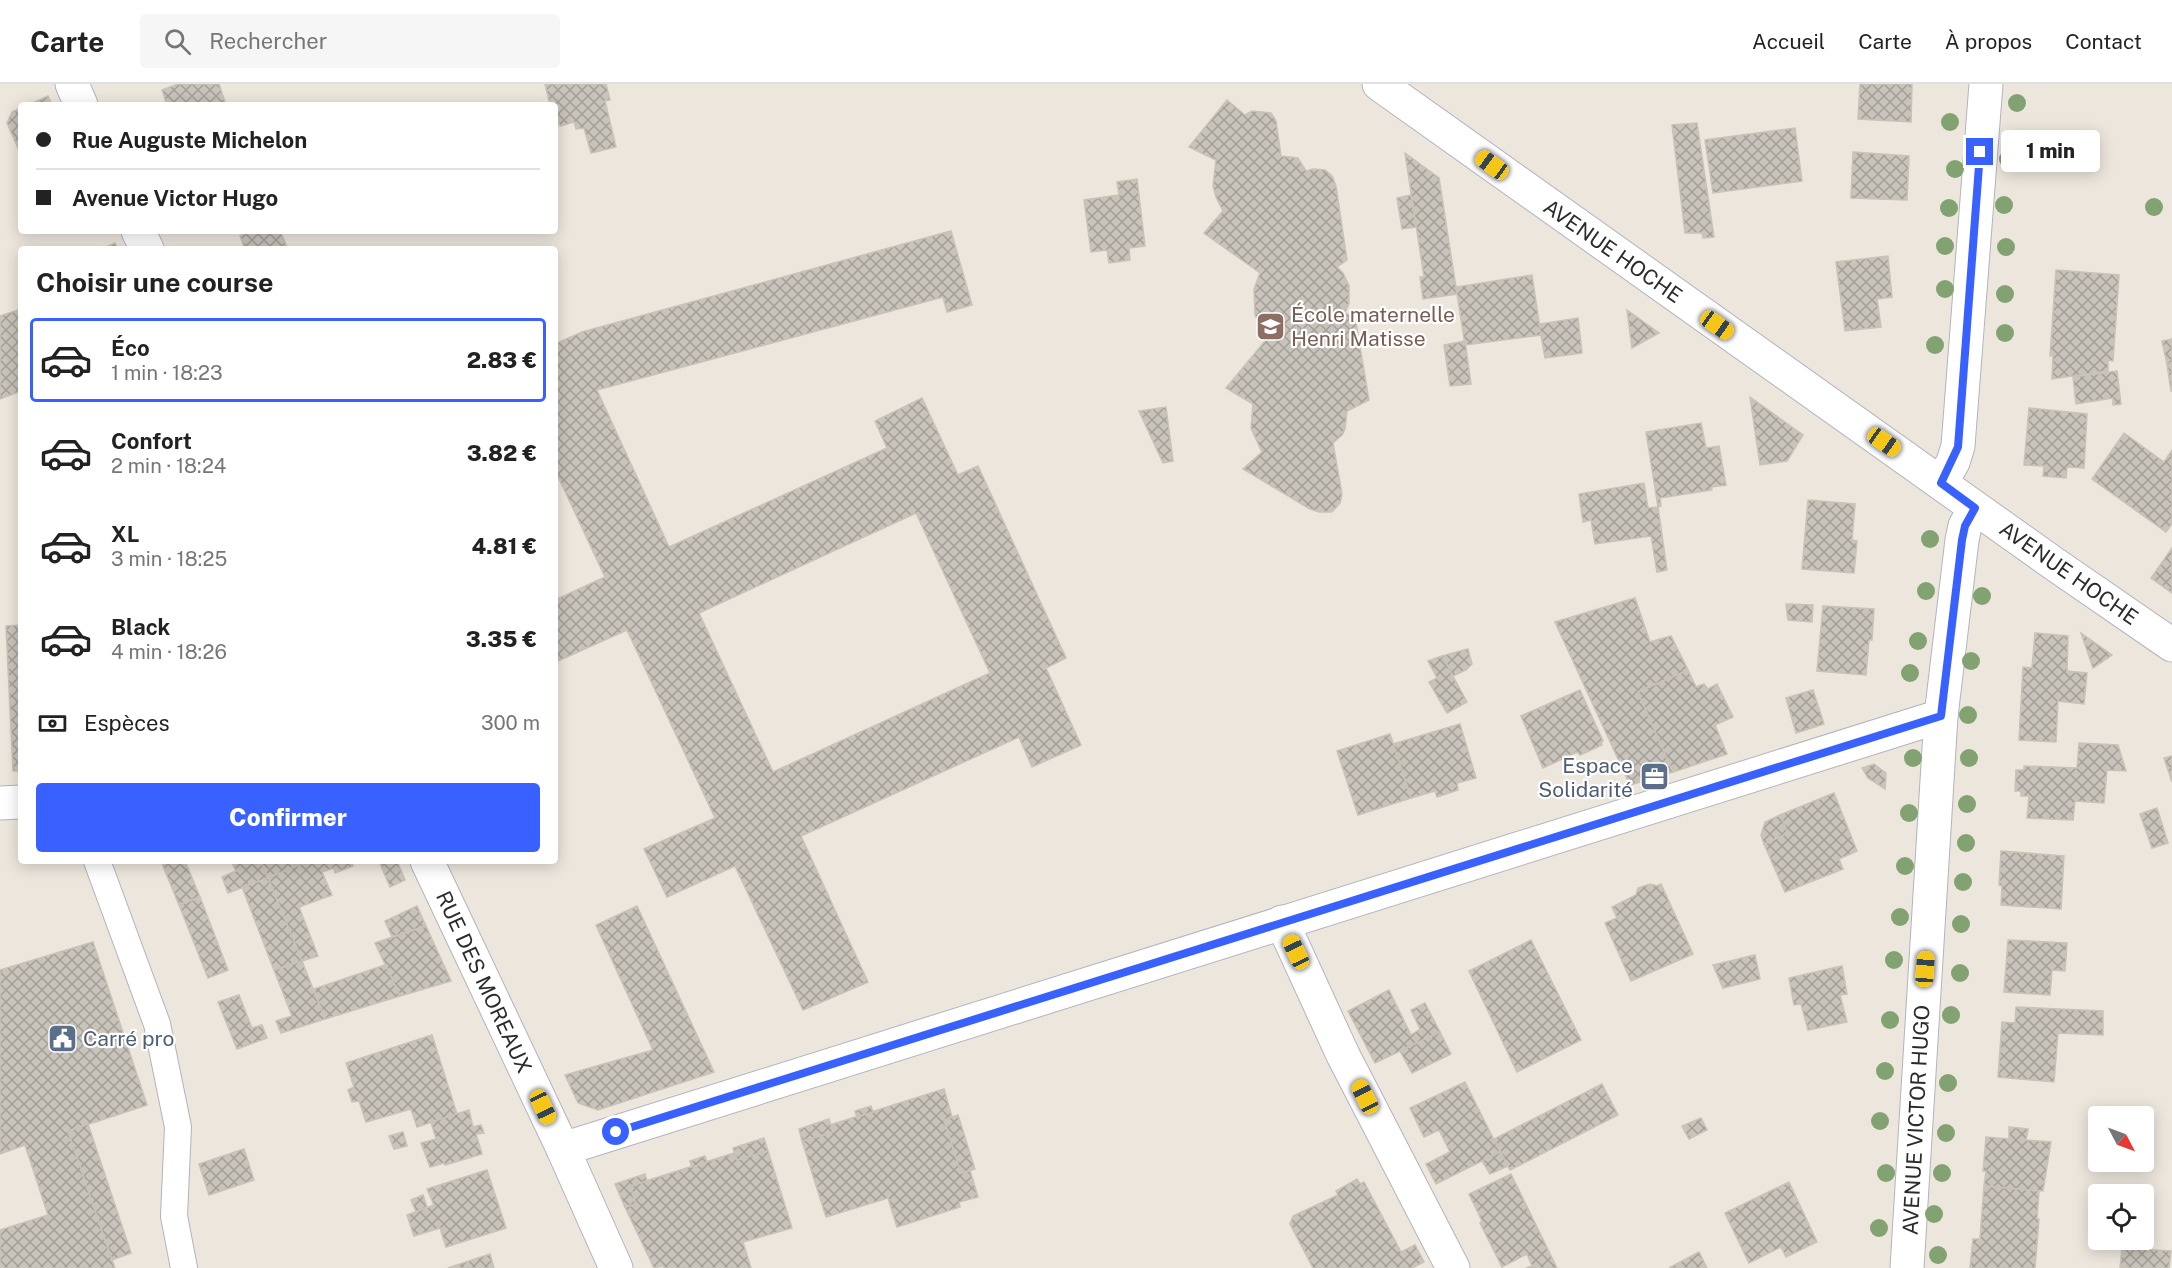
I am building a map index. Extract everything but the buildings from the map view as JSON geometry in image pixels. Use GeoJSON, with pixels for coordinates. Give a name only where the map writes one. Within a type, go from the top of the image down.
{"type":"FeatureCollection","features":[{"type":"Feature","properties":{"kind":"street"},"geometry":{"type":"LineString","coordinates":[[72,84],[80,102]]}},
{"type":"Feature","properties":{"kind":"street","name":"AVENUE HOCHE"},"geometry":{"type":"LineString","coordinates":[[1379,84],[1975,508],[2172,645]]}},
{"type":"Feature","properties":{"kind":"street"},"geometry":{"type":"LineString","coordinates":[[1941,483],[1958,447],[1986,84]]}},
{"type":"Feature","properties":{"kind":"street","name":"AVENUE VICTOR HUGO"},"geometry":{"type":"LineString","coordinates":[[1907,1268],[1941,716],[1962,540],[1965,526],[1975,508]]}},
{"type":"Feature","properties":{"kind":"street"},"geometry":{"type":"LineString","coordinates":[[563,1149],[1941,716]]}},
{"type":"Feature","properties":{"kind":"street"},"geometry":{"type":"LineString","coordinates":[[0,803],[18,802]]}},
{"type":"Feature","properties":{"kind":"street","name":"RUE DES MOREAUX"},"geometry":{"type":"LineString","coordinates":[[428,864],[563,1149],[616,1268]]}},
{"type":"Feature","properties":{"kind":"street"},"geometry":{"type":"LineString","coordinates":[[1282,922],[1342,1055],[1453,1268]]}},
{"type":"Feature","properties":{"kind":"lane"},"geometry":{"type":"LineString","coordinates":[[98,864],[157,1024],[178,1127],[174,1216],[184,1268]]}},
{"type":"Feature","properties":{"kind":"place","name":"École maternelle Henri Matisse"},"geometry":{"type":"Point","coordinates":[1270,326]}},
{"type":"Feature","properties":{"kind":"place","name":"Espace Solidarité"},"geometry":{"type":"Point","coordinates":[1654,777]}},
{"type":"Feature","properties":{"kind":"place","name":"Carré pro"},"geometry":{"type":"Point","coordinates":[62,1038]}},
{"type":"Feature","properties":{"kind":"route"},"geometry":{"type":"LineString","coordinates":[[616,1132],[1941,716],[1962,540],[1965,526],[1975,508],[1941,483],[1953,462],[1958,447],[1980,152]]}}]}
